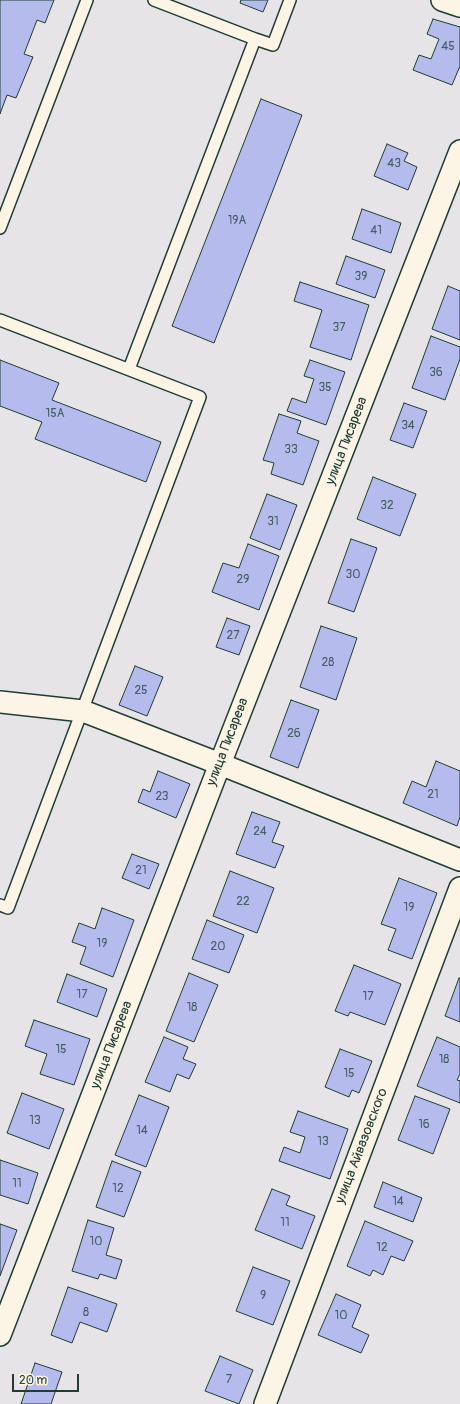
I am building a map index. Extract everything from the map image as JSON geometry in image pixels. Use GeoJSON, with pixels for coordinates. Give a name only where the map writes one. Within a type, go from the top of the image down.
{"type":"FeatureCollection","features":[{"type":"Feature","properties":{"kind":"street"},"geometry":{"type":"LineString","coordinates":[[442,0],[460,6]]}},
{"type":"Feature","properties":{"kind":"street","name":"улица Писарева"},"geometry":{"type":"LineString","coordinates":[[0,1335],[220,764],[460,151]]}},
{"type":"Feature","properties":{"kind":"street"},"geometry":{"type":"LineString","coordinates":[[0,702],[83,711],[460,860]]}},
{"type":"Feature","properties":{"kind":"street","name":"улица Айвазовского"},"geometry":{"type":"LineString","coordinates":[[265,1404],[460,888]]}},
{"type":"Feature","properties":{"kind":"lane"},"geometry":{"type":"LineString","coordinates":[[0,228],[87,0]]}},
{"type":"Feature","properties":{"kind":"lane"},"geometry":{"type":"LineString","coordinates":[[154,0],[273,45],[290,0]]}},
{"type":"Feature","properties":{"kind":"lane"},"geometry":{"type":"LineString","coordinates":[[129,369],[255,39]]}},
{"type":"Feature","properties":{"kind":"lane"},"geometry":{"type":"LineString","coordinates":[[0,320],[200,397],[8,908],[0,905]]}},
{"type":"Feature","properties":{"kind":"building"},"geometry":{"type":"Polygon","coordinates":[[[0,0],[54,0],[45,23],[37,20],[24,54],[33,57],[16,98],[7,95],[0,114],[0,0]]]}},
{"type":"Feature","properties":{"kind":"building"},"geometry":{"type":"Polygon","coordinates":[[[241,0],[268,0],[263,12],[240,3],[241,0]]]}},
{"type":"Feature","properties":{"kind":"building"},"geometry":{"type":"Polygon","coordinates":[[[433,19],[460,27],[460,66],[452,85],[413,70],[419,55],[431,59],[439,39],[427,34],[433,19]]]}},
{"type":"Feature","properties":{"kind":"building"},"geometry":{"type":"Polygon","coordinates":[[[261,99],[302,115],[214,343],[172,326],[261,99]]]}},
{"type":"Feature","properties":{"kind":"building"},"geometry":{"type":"Polygon","coordinates":[[[387,144],[408,153],[404,161],[417,167],[408,190],[374,176],[387,144]]]}},
{"type":"Feature","properties":{"kind":"building"},"geometry":{"type":"Polygon","coordinates":[[[362,209],[401,223],[391,253],[352,239],[362,209]]]}},
{"type":"Feature","properties":{"kind":"building"},"geometry":{"type":"Polygon","coordinates":[[[346,256],[385,270],[375,298],[336,284],[346,256]]]}},
{"type":"Feature","properties":{"kind":"building"},"geometry":{"type":"Polygon","coordinates":[[[300,282],[369,305],[351,360],[310,347],[322,310],[294,301],[300,282]]]}},
{"type":"Feature","properties":{"kind":"building"},"geometry":{"type":"Polygon","coordinates":[[[448,286],[460,291],[460,340],[432,329],[448,286]]]}},
{"type":"Feature","properties":{"kind":"building"},"geometry":{"type":"Polygon","coordinates":[[[431,336],[460,347],[460,359],[445,400],[412,388],[431,336]]]}},
{"type":"Feature","properties":{"kind":"building"},"geometry":{"type":"Polygon","coordinates":[[[0,360],[59,383],[52,400],[161,442],[146,482],[35,439],[42,422],[0,406],[0,360]]]}},
{"type":"Feature","properties":{"kind":"building"},"geometry":{"type":"Polygon","coordinates":[[[310,360],[345,372],[326,425],[287,411],[292,398],[306,403],[314,379],[304,376],[310,360]]]}},
{"type":"Feature","properties":{"kind":"building"},"geometry":{"type":"Polygon","coordinates":[[[404,403],[427,411],[413,448],[390,440],[404,403]]]}},
{"type":"Feature","properties":{"kind":"building"},"geometry":{"type":"Polygon","coordinates":[[[279,414],[301,421],[297,433],[319,441],[303,485],[271,474],[274,463],[263,460],[279,414]]]}},
{"type":"Feature","properties":{"kind":"building"},"geometry":{"type":"Polygon","coordinates":[[[373,477],[416,494],[400,536],[357,519],[373,477]]]}},
{"type":"Feature","properties":{"kind":"building"},"geometry":{"type":"Polygon","coordinates":[[[267,494],[297,505],[280,550],[250,538],[267,494]]]}},
{"type":"Feature","properties":{"kind":"building"},"geometry":{"type":"Polygon","coordinates":[[[351,539],[377,548],[354,612],[328,603],[351,539]]]}},
{"type":"Feature","properties":{"kind":"building"},"geometry":{"type":"Polygon","coordinates":[[[248,544],[279,556],[259,610],[212,592],[223,563],[239,568],[248,544]]]}},
{"type":"Feature","properties":{"kind":"building"},"geometry":{"type":"Polygon","coordinates":[[[227,618],[250,626],[239,655],[216,647],[227,618]]]}},
{"type":"Feature","properties":{"kind":"building"},"geometry":{"type":"Polygon","coordinates":[[[321,626],[357,638],[336,700],[300,687],[321,626]]]}},
{"type":"Feature","properties":{"kind":"building"},"geometry":{"type":"Polygon","coordinates":[[[135,666],[163,677],[147,716],[119,705],[135,666]]]}},
{"type":"Feature","properties":{"kind":"building"},"geometry":{"type":"Polygon","coordinates":[[[291,700],[319,710],[298,768],[270,757],[291,700]]]}},
{"type":"Feature","properties":{"kind":"building"},"geometry":{"type":"Polygon","coordinates":[[[436,761],[460,771],[460,817],[457,826],[403,803],[412,781],[426,787],[436,761]]]}},
{"type":"Feature","properties":{"kind":"building"},"geometry":{"type":"Polygon","coordinates":[[[158,771],[190,784],[176,818],[138,802],[143,789],[150,792],[158,771]]]}},
{"type":"Feature","properties":{"kind":"building"},"geometry":{"type":"Polygon","coordinates":[[[252,812],[280,822],[272,842],[284,846],[275,868],[236,854],[252,812]]]}},
{"type":"Feature","properties":{"kind":"building"},"geometry":{"type":"Polygon","coordinates":[[[132,854],[159,864],[149,889],[122,878],[132,854]]]}},
{"type":"Feature","properties":{"kind":"building"},"geometry":{"type":"Polygon","coordinates":[[[230,871],[274,888],[257,933],[213,916],[230,871]]]}},
{"type":"Feature","properties":{"kind":"building"},"geometry":{"type":"Polygon","coordinates":[[[399,878],[437,893],[412,959],[388,950],[396,929],[381,924],[399,878]]]}},
{"type":"Feature","properties":{"kind":"building"},"geometry":{"type":"Polygon","coordinates":[[[102,908],[134,920],[113,977],[80,964],[86,947],[72,942],[79,923],[95,929],[102,908]]]}},
{"type":"Feature","properties":{"kind":"building"},"geometry":{"type":"Polygon","coordinates":[[[207,920],[244,935],[229,973],[192,959],[207,920]]]}},
{"type":"Feature","properties":{"kind":"building"},"geometry":{"type":"Polygon","coordinates":[[[354,965],[401,984],[385,1025],[350,1012],[348,1016],[335,1011],[354,965]]]}},
{"type":"Feature","properties":{"kind":"building"},"geometry":{"type":"Polygon","coordinates":[[[189,973],[218,985],[194,1042],[166,1031],[189,973]]]}},
{"type":"Feature","properties":{"kind":"building"},"geometry":{"type":"Polygon","coordinates":[[[67,974],[107,989],[97,1017],[57,1002],[67,974]]]}},
{"type":"Feature","properties":{"kind":"building"},"geometry":{"type":"Polygon","coordinates":[[[459,978],[460,979],[460,1022],[445,1016],[459,978]]]}},
{"type":"Feature","properties":{"kind":"building"},"geometry":{"type":"Polygon","coordinates":[[[34,1020],[90,1039],[74,1085],[40,1074],[47,1054],[25,1046],[34,1020]]]}},
{"type":"Feature","properties":{"kind":"building"},"geometry":{"type":"Polygon","coordinates":[[[164,1037],[188,1047],[183,1059],[196,1064],[189,1079],[177,1074],[170,1092],[145,1082],[164,1037]]]}},
{"type":"Feature","properties":{"kind":"building"},"geometry":{"type":"Polygon","coordinates":[[[437,1037],[460,1047],[460,1074],[457,1080],[460,1081],[460,1103],[417,1086],[437,1037]]]}},
{"type":"Feature","properties":{"kind":"building"},"geometry":{"type":"Polygon","coordinates":[[[340,1049],[372,1061],[359,1093],[352,1090],[349,1097],[325,1087],[340,1049]]]}},
{"type":"Feature","properties":{"kind":"building"},"geometry":{"type":"Polygon","coordinates":[[[22,1093],[64,1109],[49,1149],[7,1133],[22,1093]]]}},
{"type":"Feature","properties":{"kind":"building"},"geometry":{"type":"Polygon","coordinates":[[[139,1095],[169,1107],[146,1167],[115,1155],[139,1095]]]}},
{"type":"Feature","properties":{"kind":"building"},"geometry":{"type":"Polygon","coordinates":[[[415,1096],[450,1109],[433,1154],[398,1140],[415,1096]]]}},
{"type":"Feature","properties":{"kind":"building"},"geometry":{"type":"Polygon","coordinates":[[[298,1111],[348,1129],[330,1179],[279,1161],[284,1147],[300,1153],[305,1137],[290,1132],[298,1111]]]}},
{"type":"Feature","properties":{"kind":"building"},"geometry":{"type":"Polygon","coordinates":[[[0,1160],[38,1173],[28,1204],[0,1195],[0,1160]]]}},
{"type":"Feature","properties":{"kind":"building"},"geometry":{"type":"Polygon","coordinates":[[[112,1161],[141,1172],[124,1217],[96,1207],[112,1161]]]}},
{"type":"Feature","properties":{"kind":"building"},"geometry":{"type":"Polygon","coordinates":[[[383,1182],[422,1198],[413,1222],[374,1207],[383,1182]]]}},
{"type":"Feature","properties":{"kind":"building"},"geometry":{"type":"Polygon","coordinates":[[[272,1189],[290,1196],[286,1205],[315,1216],[302,1249],[255,1230],[272,1189]]]}},
{"type":"Feature","properties":{"kind":"building"},"geometry":{"type":"Polygon","coordinates":[[[88,1220],[114,1228],[106,1255],[122,1260],[116,1279],[100,1274],[98,1279],[72,1271],[88,1220]]]}},
{"type":"Feature","properties":{"kind":"building"},"geometry":{"type":"Polygon","coordinates":[[[365,1221],[413,1241],[404,1261],[391,1256],[383,1275],[373,1270],[370,1276],[347,1266],[365,1221]]]}},
{"type":"Feature","properties":{"kind":"building"},"geometry":{"type":"Polygon","coordinates":[[[0,1224],[17,1230],[0,1276],[0,1224]]]}},
{"type":"Feature","properties":{"kind":"building"},"geometry":{"type":"Polygon","coordinates":[[[253,1267],[290,1281],[273,1325],[236,1311],[253,1267]]]}},
{"type":"Feature","properties":{"kind":"building"},"geometry":{"type":"Polygon","coordinates":[[[68,1287],[117,1304],[107,1332],[80,1322],[72,1343],[51,1335],[68,1287]]]}},
{"type":"Feature","properties":{"kind":"building"},"geometry":{"type":"Polygon","coordinates":[[[336,1294],[361,1305],[352,1327],[369,1335],[361,1353],[318,1335],[336,1294]]]}},
{"type":"Feature","properties":{"kind":"building"},"geometry":{"type":"Polygon","coordinates":[[[220,1356],[253,1370],[239,1404],[205,1391],[220,1356]]]}},
{"type":"Feature","properties":{"kind":"building"},"geometry":{"type":"Polygon","coordinates":[[[35,1363],[62,1372],[51,1404],[21,1404],[35,1363]]]}}]}
